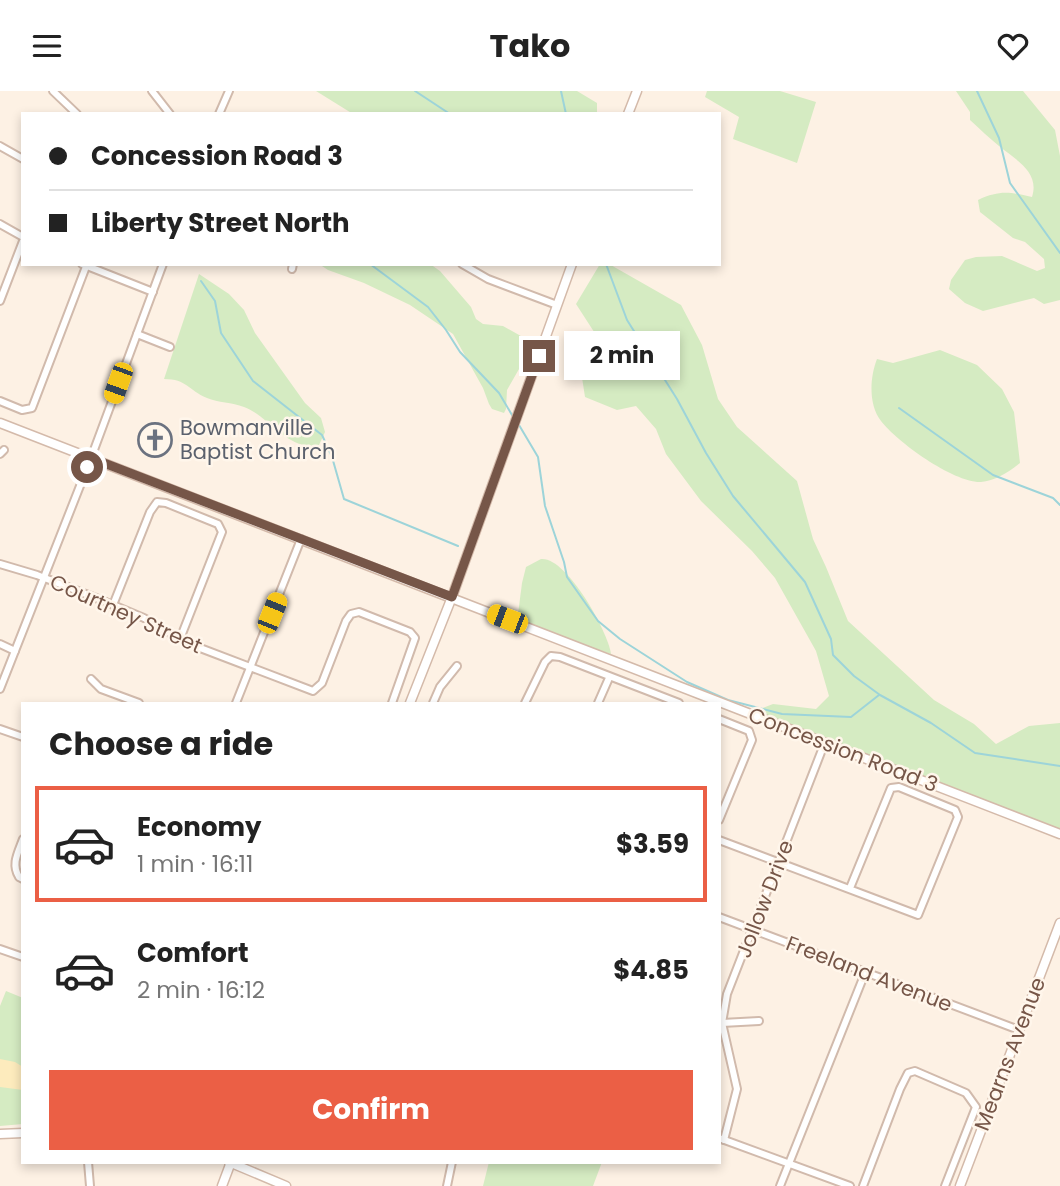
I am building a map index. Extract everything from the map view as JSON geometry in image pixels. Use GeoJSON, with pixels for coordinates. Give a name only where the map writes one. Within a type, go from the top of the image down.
{"type":"FeatureCollection","features":[{"type":"Feature","properties":{"kind":"street"},"geometry":{"type":"LineString","coordinates":[[53,91],[75,112]]}},
{"type":"Feature","properties":{"kind":"street"},"geometry":{"type":"LineString","coordinates":[[152,91],[168,112]]}},
{"type":"Feature","properties":{"kind":"street"},"geometry":{"type":"LineString","coordinates":[[220,112],[229,91]]}},
{"type":"Feature","properties":{"kind":"street"},"geometry":{"type":"LineString","coordinates":[[629,112],[635,91]]}},
{"type":"Feature","properties":{"kind":"street"},"geometry":{"type":"LineString","coordinates":[[0,146],[21,158]]}},
{"type":"Feature","properties":{"kind":"street"},"geometry":{"type":"LineString","coordinates":[[0,224],[21,238]]}},
{"type":"Feature","properties":{"kind":"street"},"geometry":{"type":"LineString","coordinates":[[0,301],[21,244]]}},
{"type":"Feature","properties":{"kind":"street"},"geometry":{"type":"LineString","coordinates":[[0,401],[22,410],[33,408],[86,266]]}},
{"type":"Feature","properties":{"kind":"street"},"geometry":{"type":"LineString","coordinates":[[88,266],[153,292]]}},
{"type":"Feature","properties":{"kind":"street"},"geometry":{"type":"LineString","coordinates":[[0,689],[91,458],[162,266]]}},
{"type":"Feature","properties":{"kind":"street"},"geometry":{"type":"LineString","coordinates":[[465,266],[488,279],[557,305]]}},
{"type":"Feature","properties":{"kind":"street"},"geometry":{"type":"LineString","coordinates":[[410,702],[452,597],[571,266]]}},
{"type":"Feature","properties":{"kind":"street"},"geometry":{"type":"LineString","coordinates":[[137,334],[170,347]]}},
{"type":"Feature","properties":{"kind":"street","name":"Concession Road 3"},"geometry":{"type":"LineString","coordinates":[[0,423],[1060,834]]}},
{"type":"Feature","properties":{"kind":"street"},"geometry":{"type":"LineString","coordinates":[[113,605],[150,512],[157,502],[166,503],[218,524],[222,532],[180,639]]}},
{"type":"Feature","properties":{"kind":"street"},"geometry":{"type":"LineString","coordinates":[[236,702],[302,539]]}},
{"type":"Feature","properties":{"kind":"street","name":"Courtney Street"},"geometry":{"type":"LineString","coordinates":[[0,564],[44,577],[113,605],[180,639],[308,690],[317,690],[322,683],[346,621],[351,614],[359,613],[410,632],[415,638],[392,702]]}},
{"type":"Feature","properties":{"kind":"street"},"geometry":{"type":"LineString","coordinates":[[0,644],[15,651]]}},
{"type":"Feature","properties":{"kind":"street"},"geometry":{"type":"LineString","coordinates":[[525,702],[545,661],[551,656],[560,657],[676,702]]}},
{"type":"Feature","properties":{"kind":"street"},"geometry":{"type":"LineString","coordinates":[[433,702],[440,687],[457,666]]}},
{"type":"Feature","properties":{"kind":"street"},"geometry":{"type":"LineString","coordinates":[[598,702],[609,678]]}},
{"type":"Feature","properties":{"kind":"street"},"geometry":{"type":"LineString","coordinates":[[91,679],[101,689],[136,702]]}},
{"type":"Feature","properties":{"kind":"street"},"geometry":{"type":"LineString","coordinates":[[721,720],[749,731],[752,740],[721,815]]}},
{"type":"Feature","properties":{"kind":"street"},"geometry":{"type":"LineString","coordinates":[[0,729],[21,736]]}},
{"type":"Feature","properties":{"kind":"street","name":"Jollow Drive"},"geometry":{"type":"LineString","coordinates":[[722,1139],[737,1089],[722,1023],[727,994],[825,742]]}},
{"type":"Feature","properties":{"kind":"street"},"geometry":{"type":"LineString","coordinates":[[721,841],[918,915],[958,817],[955,810],[899,787],[891,788],[849,888]]}},
{"type":"Feature","properties":{"kind":"street"},"geometry":{"type":"LineString","coordinates":[[21,844],[14,869],[21,878]]}},
{"type":"Feature","properties":{"kind":"street","name":"Freeland Avenue"},"geometry":{"type":"LineString","coordinates":[[721,918],[1018,1030]]}},
{"type":"Feature","properties":{"kind":"street","name":"Mearns Avenue"},"geometry":{"type":"LineString","coordinates":[[960,1186],[1060,922]]}},
{"type":"Feature","properties":{"kind":"street"},"geometry":{"type":"LineString","coordinates":[[0,949],[21,956]]}},
{"type":"Feature","properties":{"kind":"street"},"geometry":{"type":"LineString","coordinates":[[780,1186],[865,973]]}},
{"type":"Feature","properties":{"kind":"street"},"geometry":{"type":"LineString","coordinates":[[722,1023],[759,1021]]}},
{"type":"Feature","properties":{"kind":"street"},"geometry":{"type":"LineString","coordinates":[[863,1186],[900,1089],[908,1073],[915,1070],[966,1093],[976,1107],[945,1186]]}},
{"type":"Feature","properties":{"kind":"street"},"geometry":{"type":"LineString","coordinates":[[0,1134],[21,1133]]}},
{"type":"Feature","properties":{"kind":"street"},"geometry":{"type":"LineString","coordinates":[[722,1139],[850,1186]]}},
{"type":"Feature","properties":{"kind":"street"},"geometry":{"type":"LineString","coordinates":[[88,1164],[90,1186]]}},
{"type":"Feature","properties":{"kind":"street"},"geometry":{"type":"LineString","coordinates":[[222,1186],[229,1164]]}},
{"type":"Feature","properties":{"kind":"street"},"geometry":{"type":"LineString","coordinates":[[235,1164],[286,1186]]}},
{"type":"Feature","properties":{"kind":"street"},"geometry":{"type":"LineString","coordinates":[[447,1186],[452,1164]]}},
{"type":"Feature","properties":{"kind":"green space"},"geometry":{"type":"Polygon","coordinates":[[[316,91],[577,91],[597,103],[597,112],[350,112],[316,91]]]}},
{"type":"Feature","properties":{"kind":"green space"},"geometry":{"type":"Polygon","coordinates":[[[707,91],[780,91],[816,102],[797,163],[733,139],[739,117],[705,97],[707,91]]]}},
{"type":"Feature","properties":{"kind":"green space"},"geometry":{"type":"Polygon","coordinates":[[[956,91],[1023,91],[1055,130],[1060,156],[1060,300],[1044,304],[1034,298],[983,311],[965,303],[949,289],[951,280],[965,260],[976,257],[1002,256],[1037,271],[1045,268],[1044,259],[1025,242],[1013,238],[980,212],[978,200],[992,195],[1011,193],[1032,197],[1033,180],[1025,167],[970,120],[970,112],[956,91]]]}},
{"type":"Feature","properties":{"kind":"green space"},"geometry":{"type":"Polygon","coordinates":[[[322,266],[433,266],[471,307],[476,319],[483,324],[503,326],[528,340],[531,348],[507,390],[504,413],[492,409],[453,334],[410,305],[364,283],[322,266]]]}},
{"type":"Feature","properties":{"kind":"green space"},"geometry":{"type":"Polygon","coordinates":[[[599,266],[613,266],[681,305],[702,345],[718,399],[737,427],[797,481],[813,539],[848,621],[934,700],[974,724],[996,744],[1029,726],[1060,723],[1060,833],[759,720],[755,711],[773,704],[816,709],[829,696],[816,651],[775,578],[752,551],[701,501],[666,454],[656,429],[636,406],[617,410],[585,397],[581,371],[598,338],[576,304],[599,266]]]}},
{"type":"Feature","properties":{"kind":"green space"},"geometry":{"type":"Polygon","coordinates":[[[199,274],[229,294],[244,310],[255,333],[305,403],[321,418],[325,432],[319,445],[298,443],[244,407],[211,400],[183,383],[164,379],[199,274]]]}},
{"type":"Feature","properties":{"kind":"green space"},"geometry":{"type":"Polygon","coordinates":[[[940,350],[977,365],[1002,389],[1014,412],[1020,463],[997,478],[981,482],[970,481],[942,469],[900,440],[877,414],[872,390],[877,359],[893,363],[940,350]]]}},
{"type":"Feature","properties":{"kind":"green space"},"geometry":{"type":"Polygon","coordinates":[[[541,559],[551,561],[573,582],[594,613],[611,654],[517,622],[526,567],[541,559]]]}},
{"type":"Feature","properties":{"kind":"green space"},"geometry":{"type":"Polygon","coordinates":[[[6,991],[21,997],[21,1124],[0,1126],[0,1006],[6,991]]]}},
{"type":"Feature","properties":{"kind":"green space"},"geometry":{"type":"Polygon","coordinates":[[[488,1164],[601,1164],[593,1186],[483,1186],[488,1164]]]}},
{"type":"Feature","properties":{"kind":"sand"},"geometry":{"type":"Polygon","coordinates":[[[0,1059],[21,1066],[21,1090],[0,1087],[0,1059]]]}},
{"type":"Feature","properties":{"kind":"waterway"},"geometry":{"type":"LineString","coordinates":[[415,91],[447,112]]}},
{"type":"Feature","properties":{"kind":"waterway"},"geometry":{"type":"LineString","coordinates":[[561,91],[566,112]]}},
{"type":"Feature","properties":{"kind":"waterway"},"geometry":{"type":"LineString","coordinates":[[977,91],[999,138],[1010,183],[1060,253]]}},
{"type":"Feature","properties":{"kind":"waterway"},"geometry":{"type":"LineString","coordinates":[[373,266],[428,307],[460,352],[499,393],[512,415]]}},
{"type":"Feature","properties":{"kind":"waterway"},"geometry":{"type":"LineString","coordinates":[[607,266],[627,320],[677,399],[706,453],[733,496],[805,582],[831,639],[833,655],[854,676],[880,695],[931,723],[975,753],[1060,766]]}},
{"type":"Feature","properties":{"kind":"waterway"},"geometry":{"type":"LineString","coordinates":[[201,281],[215,301],[221,333],[253,381],[322,435],[332,457],[344,499],[458,546]]}},
{"type":"Feature","properties":{"kind":"waterway"},"geometry":{"type":"LineString","coordinates":[[899,408],[993,475],[1053,498],[1060,505]]}},
{"type":"Feature","properties":{"kind":"waterway"},"geometry":{"type":"LineString","coordinates":[[519,425],[538,457],[545,506],[567,577],[598,621],[620,639],[687,682],[728,700],[782,714],[851,717],[879,695]]}},
{"type":"Feature","properties":{"kind":"place","name":"Bowmanville Baptist Church"},"geometry":{"type":"Point","coordinates":[155,440]}},
{"type":"Feature","properties":{"kind":"route"},"geometry":{"type":"LineString","coordinates":[[87,467],[91,458],[452,597],[539,356]]}}]}
